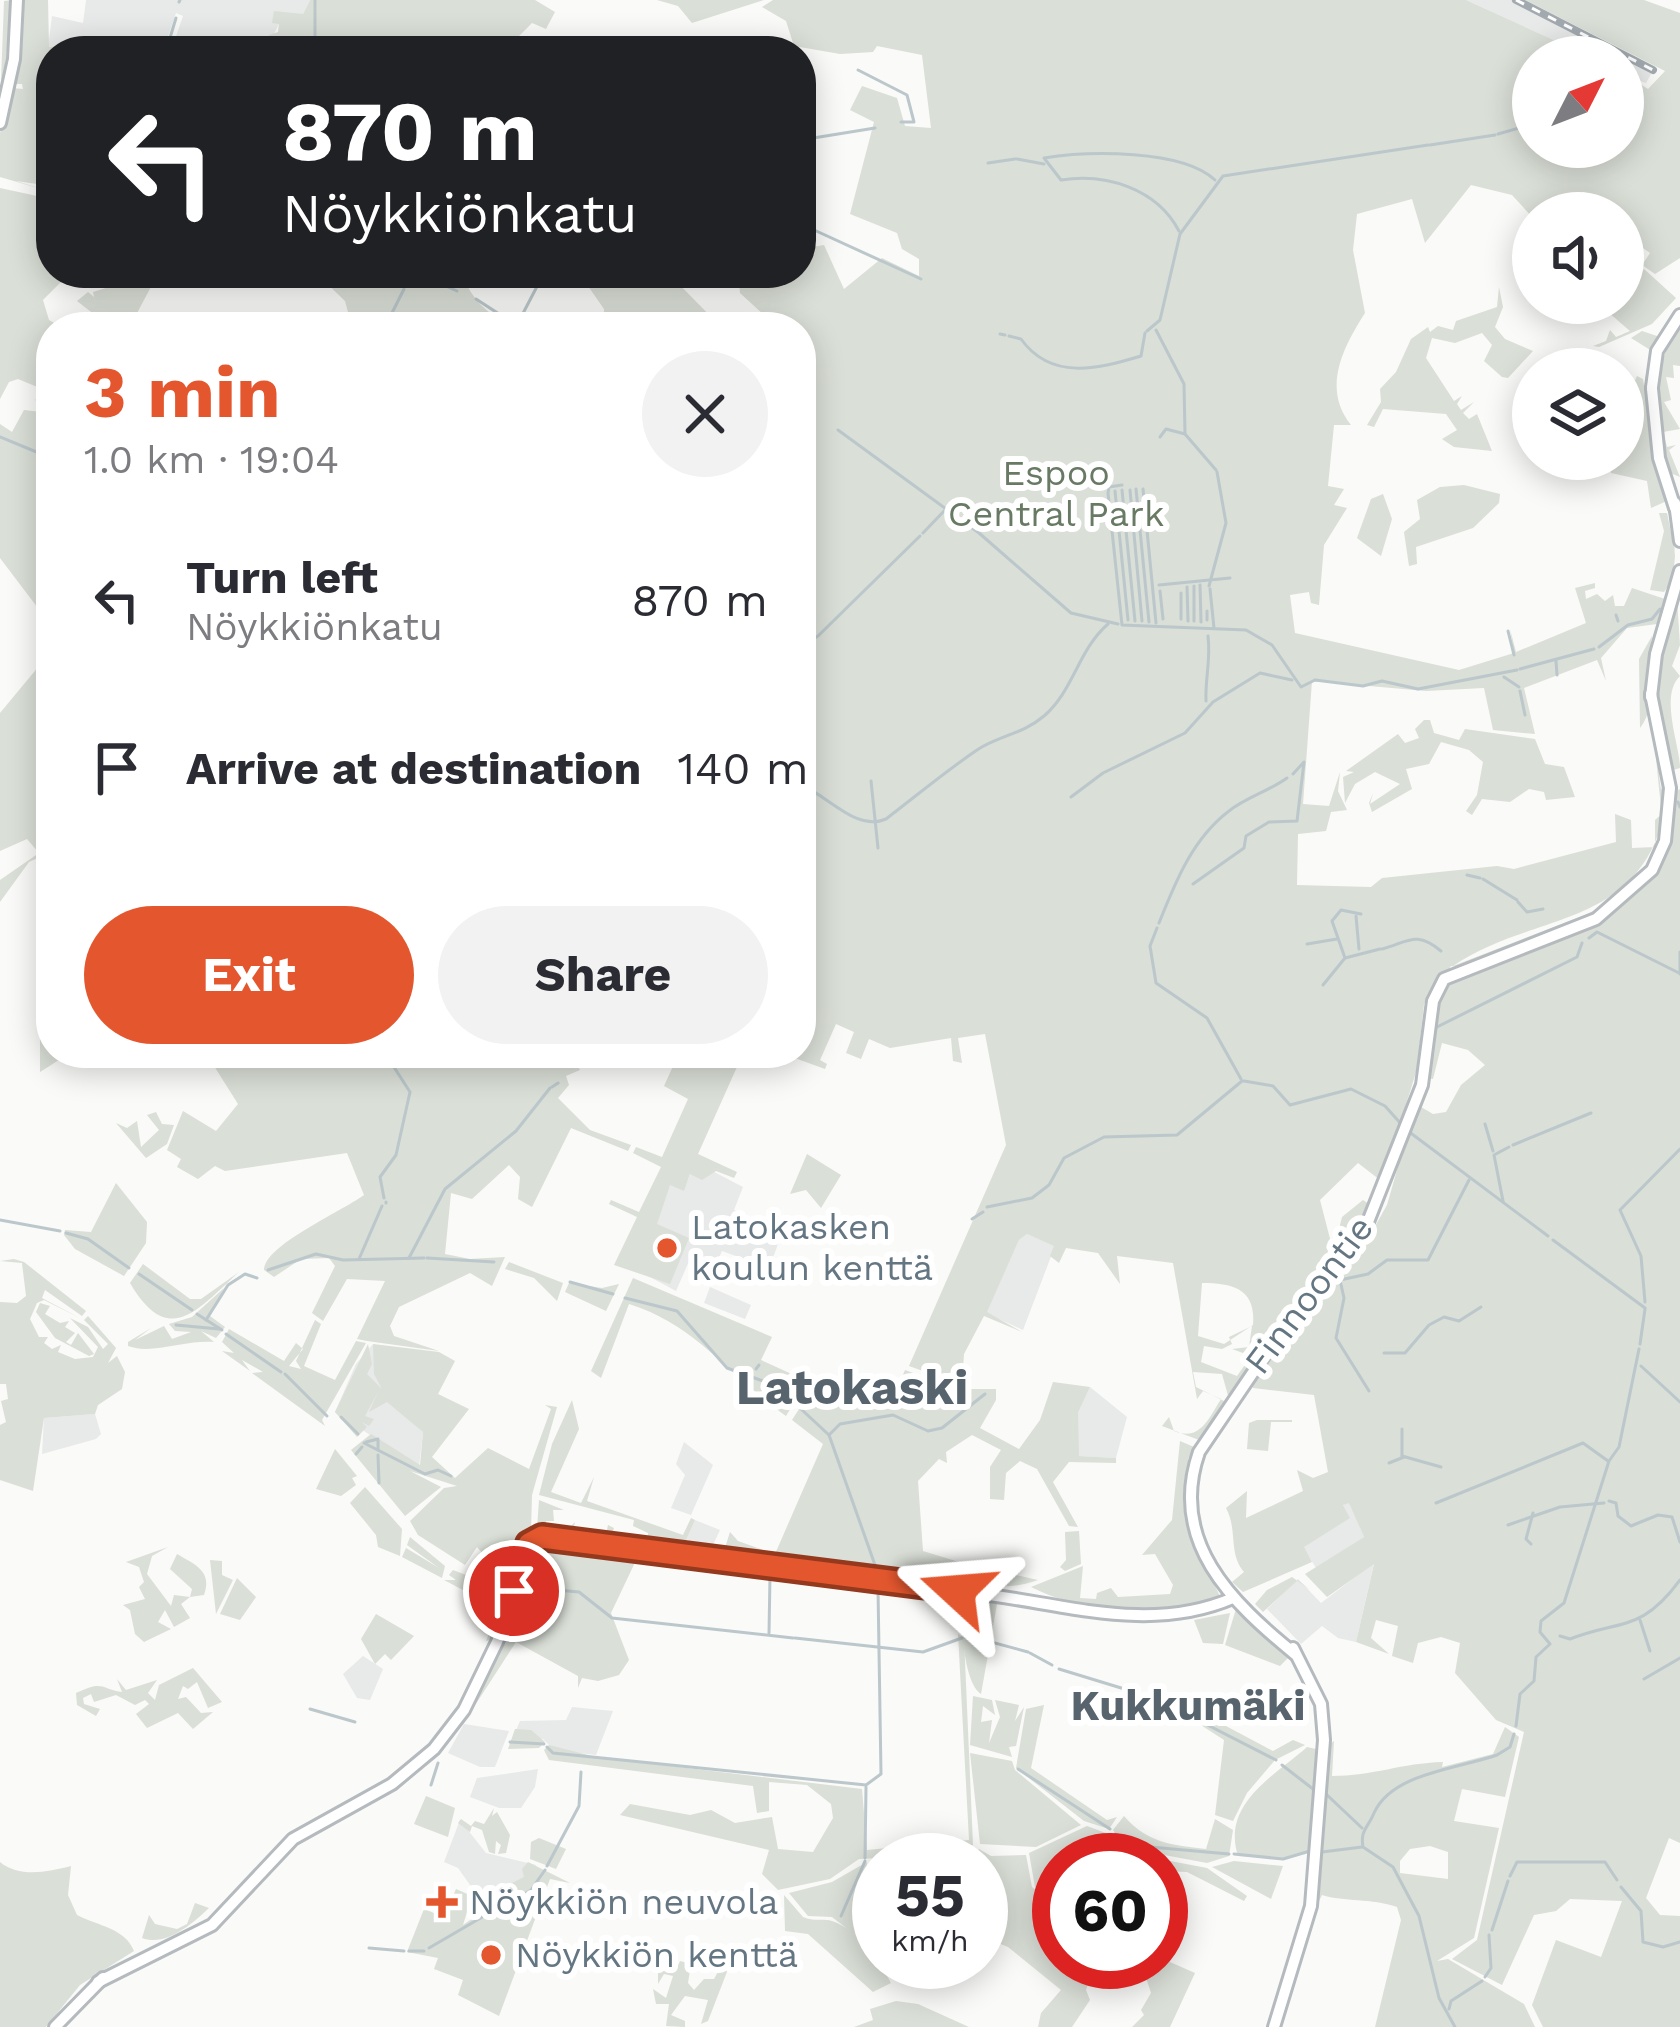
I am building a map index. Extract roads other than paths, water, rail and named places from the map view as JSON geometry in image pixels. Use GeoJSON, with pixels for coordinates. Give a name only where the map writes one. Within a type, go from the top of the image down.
{"type":"FeatureCollection","features":[{"type":"Feature","properties":{"kind":"main road"},"geometry":{"type":"LineString","coordinates":[[1,118],[14,59],[17,0]]}},
{"type":"Feature","properties":{"kind":"main road"},"geometry":{"type":"LineString","coordinates":[[1680,317],[1661,353],[1653,387],[1655,430],[1680,541]]}},
{"type":"Feature","properties":{"kind":"main road","name":"Finnoontie"},"geometry":{"type":"LineString","coordinates":[[1295,1654],[1235,1600],[1205,1563],[1193,1527],[1196,1460],[1218,1419],[1279,1334],[1363,1237],[1422,1085],[1433,1001],[1444,980],[1606,913],[1652,870],[1667,830],[1668,785],[1651,694],[1656,654],[1680,571]]}},
{"type":"Feature","properties":{"kind":"main road","name":"Finnoontie"},"geometry":{"type":"LineString","coordinates":[[1196,1460],[1195,1518],[1208,1559],[1295,1654],[1323,1714],[1311,1906],[1274,2027]]}},
{"type":"Feature","properties":{"kind":"main road"},"geometry":{"type":"LineString","coordinates":[[55,2027],[122,1964],[198,1930],[292,1839],[415,1761],[466,1703],[497,1642],[525,1552],[535,1537],[917,1582],[1107,1618],[1159,1618],[1235,1600]]}},
{"type":"Feature","properties":{"kind":"waterway"},"geometry":{"type":"LineString","coordinates":[[315,0],[315,36]]}},
{"type":"Feature","properties":{"kind":"waterway"},"geometry":{"type":"LineString","coordinates":[[171,36],[176,18]]}},
{"type":"Feature","properties":{"kind":"waterway"},"geometry":{"type":"LineString","coordinates":[[858,70],[907,95],[914,122],[901,122]]}},
{"type":"Feature","properties":{"kind":"waterway"},"geometry":{"type":"LineString","coordinates":[[816,138],[875,128]]}},
{"type":"Feature","properties":{"kind":"waterway"},"geometry":{"type":"LineString","coordinates":[[1498,134],[1512,130]]}},
{"type":"Feature","properties":{"kind":"waterway"},"geometry":{"type":"LineString","coordinates":[[1430,145],[1495,135]]}},
{"type":"Feature","properties":{"kind":"waterway"},"geometry":{"type":"LineString","coordinates":[[1147,331],[1160,320],[1180,234],[1223,176],[1428,145]]}},
{"type":"Feature","properties":{"kind":"waterway"},"geometry":{"type":"LineString","coordinates":[[1179,231],[1170,216],[1144,195],[1113,182],[1061,180],[1044,158],[1085,154],[1158,158],[1181,162],[1215,180]]}},
{"type":"Feature","properties":{"kind":"waterway"},"geometry":{"type":"LineString","coordinates":[[988,163],[1015,159]]}},
{"type":"Feature","properties":{"kind":"waterway"},"geometry":{"type":"LineString","coordinates":[[1017,159],[1044,164]]}},
{"type":"Feature","properties":{"kind":"waterway"},"geometry":{"type":"LineString","coordinates":[[816,231],[921,279]]}},
{"type":"Feature","properties":{"kind":"waterway"},"geometry":{"type":"LineString","coordinates":[[450,288],[457,291]]}},
{"type":"Feature","properties":{"kind":"waterway"},"geometry":{"type":"LineString","coordinates":[[524,312],[536,288]]}},
{"type":"Feature","properties":{"kind":"waterway"},"geometry":{"type":"LineString","coordinates":[[392,312],[404,289]]}},
{"type":"Feature","properties":{"kind":"waterway"},"geometry":{"type":"LineString","coordinates":[[476,299],[496,312]]}},
{"type":"Feature","properties":{"kind":"waterway"},"geometry":{"type":"LineString","coordinates":[[1156,330],[1184,384],[1185,434]]}},
{"type":"Feature","properties":{"kind":"waterway"},"geometry":{"type":"LineString","coordinates":[[1009,336],[1021,339],[1046,361],[1076,368],[1141,356],[1145,333]]}},
{"type":"Feature","properties":{"kind":"waterway"},"geometry":{"type":"LineString","coordinates":[[1000,334],[1005,335]]}},
{"type":"Feature","properties":{"kind":"waterway"},"geometry":{"type":"LineString","coordinates":[[1160,437],[1166,429],[1185,434],[1216,470]]}},
{"type":"Feature","properties":{"kind":"waterway"},"geometry":{"type":"LineString","coordinates":[[838,430],[979,533],[1071,613],[1118,624]]}},
{"type":"Feature","properties":{"kind":"waterway"},"geometry":{"type":"LineString","coordinates":[[0,437],[36,452]]}},
{"type":"Feature","properties":{"kind":"waterway"},"geometry":{"type":"LineString","coordinates":[[1209,586],[1226,523],[1217,472]]}},
{"type":"Feature","properties":{"kind":"waterway"},"geometry":{"type":"LineString","coordinates":[[1122,485],[1109,487],[1108,493],[1122,625],[1246,630],[1272,645],[1301,687],[1315,680],[1363,686],[1382,681],[1418,689],[1517,670]]}},
{"type":"Feature","properties":{"kind":"waterway"},"geometry":{"type":"LineString","coordinates":[[1136,489],[1149,622]]}},
{"type":"Feature","properties":{"kind":"waterway"},"geometry":{"type":"LineString","coordinates":[[1143,489],[1156,623]]}},
{"type":"Feature","properties":{"kind":"waterway"},"geometry":{"type":"LineString","coordinates":[[1122,490],[1135,621]]}},
{"type":"Feature","properties":{"kind":"waterway"},"geometry":{"type":"LineString","coordinates":[[1130,490],[1142,621]]}},
{"type":"Feature","properties":{"kind":"waterway"},"geometry":{"type":"LineString","coordinates":[[1115,491],[1128,620]]}},
{"type":"Feature","properties":{"kind":"waterway"},"geometry":{"type":"LineString","coordinates":[[923,533],[946,509]]}},
{"type":"Feature","properties":{"kind":"waterway"},"geometry":{"type":"LineString","coordinates":[[816,637],[920,536]]}},
{"type":"Feature","properties":{"kind":"waterway"},"geometry":{"type":"LineString","coordinates":[[1159,585],[1230,578]]}},
{"type":"Feature","properties":{"kind":"waterway"},"geometry":{"type":"LineString","coordinates":[[1200,585],[1201,622]]}},
{"type":"Feature","properties":{"kind":"waterway"},"geometry":{"type":"LineString","coordinates":[[1194,586],[1194,621]]}},
{"type":"Feature","properties":{"kind":"waterway"},"geometry":{"type":"LineString","coordinates":[[1187,587],[1188,621]]}},
{"type":"Feature","properties":{"kind":"waterway"},"geometry":{"type":"LineString","coordinates":[[1210,589],[1214,628]]}},
{"type":"Feature","properties":{"kind":"waterway"},"geometry":{"type":"LineString","coordinates":[[1160,591],[1163,619]]}},
{"type":"Feature","properties":{"kind":"waterway"},"geometry":{"type":"LineString","coordinates":[[1181,593],[1181,619]]}},
{"type":"Feature","properties":{"kind":"waterway"},"geometry":{"type":"LineString","coordinates":[[1599,647],[1628,625],[1652,619],[1660,609]]}},
{"type":"Feature","properties":{"kind":"waterway"},"geometry":{"type":"LineString","coordinates":[[1207,611],[1207,620]]}},
{"type":"Feature","properties":{"kind":"waterway"},"geometry":{"type":"LineString","coordinates":[[1616,615],[1618,621]]}},
{"type":"Feature","properties":{"kind":"waterway"},"geometry":{"type":"LineString","coordinates":[[816,793],[853,817],[875,822],[886,819],[977,750],[1044,716],[1108,624]]}},
{"type":"Feature","properties":{"kind":"waterway"},"geometry":{"type":"LineString","coordinates":[[1508,631],[1514,655]]}},
{"type":"Feature","properties":{"kind":"waterway"},"geometry":{"type":"LineString","coordinates":[[1206,701],[1208,636]]}},
{"type":"Feature","properties":{"kind":"waterway"},"geometry":{"type":"LineString","coordinates":[[1520,669],[1594,649]]}},
{"type":"Feature","properties":{"kind":"waterway"},"geometry":{"type":"LineString","coordinates":[[1556,661],[1557,675]]}},
{"type":"Feature","properties":{"kind":"waterway"},"geometry":{"type":"LineString","coordinates":[[1071,797],[1103,773],[1185,733],[1213,702],[1260,673],[1292,680]]}},
{"type":"Feature","properties":{"kind":"waterway"},"geometry":{"type":"LineString","coordinates":[[1504,677],[1519,687]]}},
{"type":"Feature","properties":{"kind":"waterway"},"geometry":{"type":"LineString","coordinates":[[1520,691],[1525,715]]}},
{"type":"Feature","properties":{"kind":"waterway"},"geometry":{"type":"LineString","coordinates":[[1193,884],[1244,848],[1246,836],[1269,822],[1297,821],[1304,762],[1293,774]]}},
{"type":"Feature","properties":{"kind":"waterway"},"geometry":{"type":"LineString","coordinates":[[1159,923],[1178,877],[1216,822],[1287,778]]}},
{"type":"Feature","properties":{"kind":"waterway"},"geometry":{"type":"LineString","coordinates":[[871,781],[878,848]]}},
{"type":"Feature","properties":{"kind":"waterway"},"geometry":{"type":"LineString","coordinates":[[1678,802],[1680,807]]}},
{"type":"Feature","properties":{"kind":"waterway"},"geometry":{"type":"LineString","coordinates":[[1467,875],[1480,878]]}},
{"type":"Feature","properties":{"kind":"waterway"},"geometry":{"type":"LineString","coordinates":[[1483,879],[1517,900]]}},
{"type":"Feature","properties":{"kind":"waterway"},"geometry":{"type":"LineString","coordinates":[[1518,902],[1527,912],[1543,909]]}},
{"type":"Feature","properties":{"kind":"waterway"},"geometry":{"type":"LineString","coordinates":[[1345,958],[1332,921],[1341,910],[1361,914]]}},
{"type":"Feature","properties":{"kind":"waterway"},"geometry":{"type":"LineString","coordinates":[[1356,916],[1359,949]]}},
{"type":"Feature","properties":{"kind":"waterway"},"geometry":{"type":"LineString","coordinates":[[1157,928],[1150,946],[1156,983],[1207,1018],[1241,1079]]}},
{"type":"Feature","properties":{"kind":"waterway"},"geometry":{"type":"LineString","coordinates":[[1589,938],[1597,932],[1679,973]]}},
{"type":"Feature","properties":{"kind":"waterway"},"geometry":{"type":"LineString","coordinates":[[1307,944],[1337,939]]}},
{"type":"Feature","properties":{"kind":"waterway"},"geometry":{"type":"LineString","coordinates":[[1382,949],[1418,939],[1441,951]]}},
{"type":"Feature","properties":{"kind":"waterway"},"geometry":{"type":"LineString","coordinates":[[1437,1027],[1577,957],[1582,943]]}},
{"type":"Feature","properties":{"kind":"waterway"},"geometry":{"type":"LineString","coordinates":[[1323,985],[1345,958],[1380,949]]}},
{"type":"Feature","properties":{"kind":"waterway"},"geometry":{"type":"LineString","coordinates":[[1680,952],[1680,974]]}},
{"type":"Feature","properties":{"kind":"waterway"},"geometry":{"type":"LineString","coordinates":[[384,1198],[380,1177],[396,1155],[410,1092],[395,1068]]}},
{"type":"Feature","properties":{"kind":"waterway"},"geometry":{"type":"LineString","coordinates":[[987,1207],[1032,1198],[1049,1185],[1064,1158],[1104,1137],[1177,1135],[1242,1081]]}},
{"type":"Feature","properties":{"kind":"waterway"},"geometry":{"type":"LineString","coordinates":[[1244,1081],[1273,1086],[1290,1105],[1351,1089],[1385,1106],[1402,1125]]}},
{"type":"Feature","properties":{"kind":"waterway"},"geometry":{"type":"LineString","coordinates":[[552,1087],[558,1083]]}},
{"type":"Feature","properties":{"kind":"waterway"},"geometry":{"type":"LineString","coordinates":[[409,1258],[445,1189],[516,1131],[550,1088]]}},
{"type":"Feature","properties":{"kind":"waterway"},"geometry":{"type":"LineString","coordinates":[[1513,1145],[1591,1113]]}},
{"type":"Feature","properties":{"kind":"waterway"},"geometry":{"type":"LineString","coordinates":[[1485,1124],[1493,1151]]}},
{"type":"Feature","properties":{"kind":"waterway"},"geometry":{"type":"LineString","coordinates":[[1408,1131],[1548,1236]]}},
{"type":"Feature","properties":{"kind":"waterway"},"geometry":{"type":"LineString","coordinates":[[1503,1201],[1494,1155],[1509,1147]]}},
{"type":"Feature","properties":{"kind":"waterway"},"geometry":{"type":"LineString","coordinates":[[1645,1302],[1641,1256],[1620,1210],[1680,1149]]}},
{"type":"Feature","properties":{"kind":"waterway"},"geometry":{"type":"LineString","coordinates":[[1369,1391],[1336,1338],[1344,1298],[1340,1280],[1368,1274],[1387,1260],[1428,1260],[1469,1180]]}},
{"type":"Feature","properties":{"kind":"waterway"},"geometry":{"type":"LineString","coordinates":[[359,1259],[382,1206]]}},
{"type":"Feature","properties":{"kind":"waterway"},"geometry":{"type":"LineString","coordinates":[[972,1219],[983,1212]]}},
{"type":"Feature","properties":{"kind":"waterway"},"geometry":{"type":"LineString","coordinates":[[0,1220],[60,1231]]}},
{"type":"Feature","properties":{"kind":"waterway"},"geometry":{"type":"LineString","coordinates":[[66,1233],[88,1239],[129,1268]]}},
{"type":"Feature","properties":{"kind":"waterway"},"geometry":{"type":"LineString","coordinates":[[1553,1240],[1645,1308]]}},
{"type":"Feature","properties":{"kind":"waterway"},"geometry":{"type":"LineString","coordinates":[[268,1270],[316,1254],[343,1260],[424,1258]]}},
{"type":"Feature","properties":{"kind":"waterway"},"geometry":{"type":"LineString","coordinates":[[427,1258],[494,1262]]}},
{"type":"Feature","properties":{"kind":"waterway"},"geometry":{"type":"LineString","coordinates":[[139,1274],[192,1310]]}},
{"type":"Feature","properties":{"kind":"waterway"},"geometry":{"type":"LineString","coordinates":[[206,1320],[228,1285],[245,1274],[257,1278]]}},
{"type":"Feature","properties":{"kind":"waterway"},"geometry":{"type":"LineString","coordinates":[[570,1282],[613,1294]]}},
{"type":"Feature","properties":{"kind":"waterway"},"geometry":{"type":"LineString","coordinates":[[625,1298],[677,1311],[727,1368],[771,1384],[793,1404]]}},
{"type":"Feature","properties":{"kind":"waterway"},"geometry":{"type":"LineString","coordinates":[[1384,1353],[1405,1353],[1429,1325],[1444,1317],[1459,1321],[1481,1307]]}},
{"type":"Feature","properties":{"kind":"waterway"},"geometry":{"type":"LineString","coordinates":[[1640,1344],[1645,1309]]}},
{"type":"Feature","properties":{"kind":"waterway"},"geometry":{"type":"LineString","coordinates":[[197,1314],[222,1330]]}},
{"type":"Feature","properties":{"kind":"waterway"},"geometry":{"type":"LineString","coordinates":[[176,1325],[219,1329]]}},
{"type":"Feature","properties":{"kind":"waterway"},"geometry":{"type":"LineString","coordinates":[[226,1334],[281,1372]]}},
{"type":"Feature","properties":{"kind":"waterway"},"geometry":{"type":"LineString","coordinates":[[1516,1726],[1520,1694],[1534,1681],[1536,1657],[1550,1644],[1540,1632],[1541,1621],[1564,1603],[1609,1461],[1619,1447],[1639,1349]]}},
{"type":"Feature","properties":{"kind":"waterway"},"geometry":{"type":"LineString","coordinates":[[756,1369],[759,1365]]}},
{"type":"Feature","properties":{"kind":"waterway"},"geometry":{"type":"LineString","coordinates":[[1641,1366],[1680,1402]]}},
{"type":"Feature","properties":{"kind":"waterway"},"geometry":{"type":"LineString","coordinates":[[285,1374],[327,1416]]}},
{"type":"Feature","properties":{"kind":"waterway"},"geometry":{"type":"LineString","coordinates":[[829,1435],[840,1424],[893,1415],[928,1431],[942,1428],[985,1394]]}},
{"type":"Feature","properties":{"kind":"waterway"},"geometry":{"type":"LineString","coordinates":[[801,1409],[829,1435],[875,1565]]}},
{"type":"Feature","properties":{"kind":"waterway"},"geometry":{"type":"LineString","coordinates":[[341,1417],[358,1434]]}},
{"type":"Feature","properties":{"kind":"waterway"},"geometry":{"type":"LineString","coordinates":[[1402,1429],[1402,1456],[1441,1467]]}},
{"type":"Feature","properties":{"kind":"waterway"},"geometry":{"type":"LineString","coordinates":[[366,1442],[378,1439],[378,1450]]}},
{"type":"Feature","properties":{"kind":"waterway"},"geometry":{"type":"LineString","coordinates":[[364,1443],[425,1474],[438,1470],[451,1476]]}},
{"type":"Feature","properties":{"kind":"waterway"},"geometry":{"type":"LineString","coordinates":[[1436,1503],[1583,1443],[1608,1461]]}},
{"type":"Feature","properties":{"kind":"waterway"},"geometry":{"type":"LineString","coordinates":[[356,1454],[362,1447]]}},
{"type":"Feature","properties":{"kind":"waterway"},"geometry":{"type":"LineString","coordinates":[[378,1455],[379,1483]]}},
{"type":"Feature","properties":{"kind":"waterway"},"geometry":{"type":"LineString","coordinates":[[1389,1463],[1404,1457]]}},
{"type":"Feature","properties":{"kind":"waterway"},"geometry":{"type":"LineString","coordinates":[[1609,1501],[1616,1503],[1618,1516],[1631,1526],[1658,1515],[1672,1517],[1680,1542]]}},
{"type":"Feature","properties":{"kind":"waterway"},"geometry":{"type":"LineString","coordinates":[[1508,1525],[1560,1507],[1604,1503]]}},
{"type":"Feature","properties":{"kind":"waterway"},"geometry":{"type":"LineString","coordinates":[[1531,1544],[1526,1539],[1533,1513]]}},
{"type":"Feature","properties":{"kind":"waterway"},"geometry":{"type":"LineString","coordinates":[[769,1633],[770,1576]]}},
{"type":"Feature","properties":{"kind":"waterway"},"geometry":{"type":"LineString","coordinates":[[1560,1636],[1570,1639],[1642,1617],[1680,1580]]}},
{"type":"Feature","properties":{"kind":"waterway"},"geometry":{"type":"LineString","coordinates":[[547,1747],[553,1753],[866,1785],[881,1774],[878,1589],[873,1585]]}},
{"type":"Feature","properties":{"kind":"waterway"},"geometry":{"type":"LineString","coordinates":[[523,1587],[579,1592],[612,1618],[793,1638]]}},
{"type":"Feature","properties":{"kind":"waterway"},"geometry":{"type":"LineString","coordinates":[[1640,1620],[1650,1651]]}},
{"type":"Feature","properties":{"kind":"waterway"},"geometry":{"type":"LineString","coordinates":[[969,1636],[1028,1652]]}},
{"type":"Feature","properties":{"kind":"waterway"},"geometry":{"type":"LineString","coordinates":[[795,1638],[923,1652],[962,1638]]}},
{"type":"Feature","properties":{"kind":"waterway"},"geometry":{"type":"LineString","coordinates":[[1030,1653],[1052,1665]]}},
{"type":"Feature","properties":{"kind":"waterway"},"geometry":{"type":"LineString","coordinates":[[1644,1679],[1680,1658]]}},
{"type":"Feature","properties":{"kind":"waterway"},"geometry":{"type":"LineString","coordinates":[[1059,1669],[1167,1702],[1187,1714]]}},
{"type":"Feature","properties":{"kind":"waterway"},"geometry":{"type":"LineString","coordinates":[[310,1709],[355,1722]]}},
{"type":"Feature","properties":{"kind":"waterway"},"geometry":{"type":"LineString","coordinates":[[1190,1716],[1276,1760]]}},
{"type":"Feature","properties":{"kind":"waterway"},"geometry":{"type":"LineString","coordinates":[[1455,2027],[1439,1998],[1419,1916],[1393,1867],[1363,1847],[1363,1837],[1383,1800],[1395,1789],[1427,1774],[1497,1755],[1510,1747],[1514,1734]]}},
{"type":"Feature","properties":{"kind":"waterway"},"geometry":{"type":"LineString","coordinates":[[510,1742],[544,1744]]}},
{"type":"Feature","properties":{"kind":"waterway"},"geometry":{"type":"LineString","coordinates":[[431,1785],[438,1763]]}},
{"type":"Feature","properties":{"kind":"waterway"},"geometry":{"type":"LineString","coordinates":[[1282,1765],[1313,1789]]}},
{"type":"Feature","properties":{"kind":"waterway"},"geometry":{"type":"LineString","coordinates":[[1018,1769],[1110,1829]]}},
{"type":"Feature","properties":{"kind":"waterway"},"geometry":{"type":"LineString","coordinates":[[547,1866],[579,1806],[581,1772]]}},
{"type":"Feature","properties":{"kind":"waterway"},"geometry":{"type":"LineString","coordinates":[[865,1833],[866,1787]]}},
{"type":"Feature","properties":{"kind":"waterway"},"geometry":{"type":"LineString","coordinates":[[1326,1794],[1362,1828]]}},
{"type":"Feature","properties":{"kind":"waterway"},"geometry":{"type":"LineString","coordinates":[[1322,1852],[1362,1847]]}},
{"type":"Feature","properties":{"kind":"waterway"},"geometry":{"type":"LineString","coordinates":[[1188,1850],[1229,1854]]}},
{"type":"Feature","properties":{"kind":"waterway"},"geometry":{"type":"LineString","coordinates":[[1234,1854],[1283,1859],[1310,1851]]}},
{"type":"Feature","properties":{"kind":"waterway"},"geometry":{"type":"LineString","coordinates":[[1510,1876],[1517,1862],[1605,1862],[1617,1880]]}},
{"type":"Feature","properties":{"kind":"waterway"},"geometry":{"type":"LineString","coordinates":[[493,1914],[531,1890],[545,1870]]}},
{"type":"Feature","properties":{"kind":"waterway"},"geometry":{"type":"LineString","coordinates":[[1492,1930],[1508,1881]]}},
{"type":"Feature","properties":{"kind":"waterway"},"geometry":{"type":"LineString","coordinates":[[1621,1887],[1641,1911],[1643,1942],[1663,1947],[1680,1942]]}},
{"type":"Feature","properties":{"kind":"waterway"},"geometry":{"type":"LineString","coordinates":[[841,1916],[852,1891]]}},
{"type":"Feature","properties":{"kind":"waterway"},"geometry":{"type":"LineString","coordinates":[[429,1948],[484,1916]]}},
{"type":"Feature","properties":{"kind":"waterway"},"geometry":{"type":"LineString","coordinates":[[1485,1977],[1491,1968],[1489,1935]]}},
{"type":"Feature","properties":{"kind":"waterway"},"geometry":{"type":"LineString","coordinates":[[369,1948],[404,1951]]}},
{"type":"Feature","properties":{"kind":"waterway"},"geometry":{"type":"LineString","coordinates":[[409,1951],[424,1951]]}},
{"type":"Feature","properties":{"kind":"waterway"},"geometry":{"type":"LineString","coordinates":[[1449,2009],[1451,2001],[1482,1981]]}},
{"type":"Feature","properties":{"kind":"railway"},"geometry":{"type":"LineString","coordinates":[[1516,0],[1653,70]]}},
{"type":"Feature","properties":{"kind":"place","name":"Latokasken koulun kenttä"},"geometry":{"type":"Point","coordinates":[667,1248]}},
{"type":"Feature","properties":{"kind":"place","name":"Nöykkiön neuvola"},"geometry":{"type":"Point","coordinates":[442,1902]}},
{"type":"Feature","properties":{"kind":"place","name":"Nöykkiön kenttä"},"geometry":{"type":"Point","coordinates":[491,1955]}},
{"type":"Feature","properties":{"kind":"district","name":"Latokaski"},"geometry":{"type":"Point","coordinates":[852,1387]}},
{"type":"Feature","properties":{"kind":"district","name":"Kukkumäki"},"geometry":{"type":"Point","coordinates":[1188,1705]}},
{"type":"Feature","properties":{"kind":"park label","name":"Espoo Central Park"},"geometry":{"type":"Point","coordinates":[1056,494]}}]}
